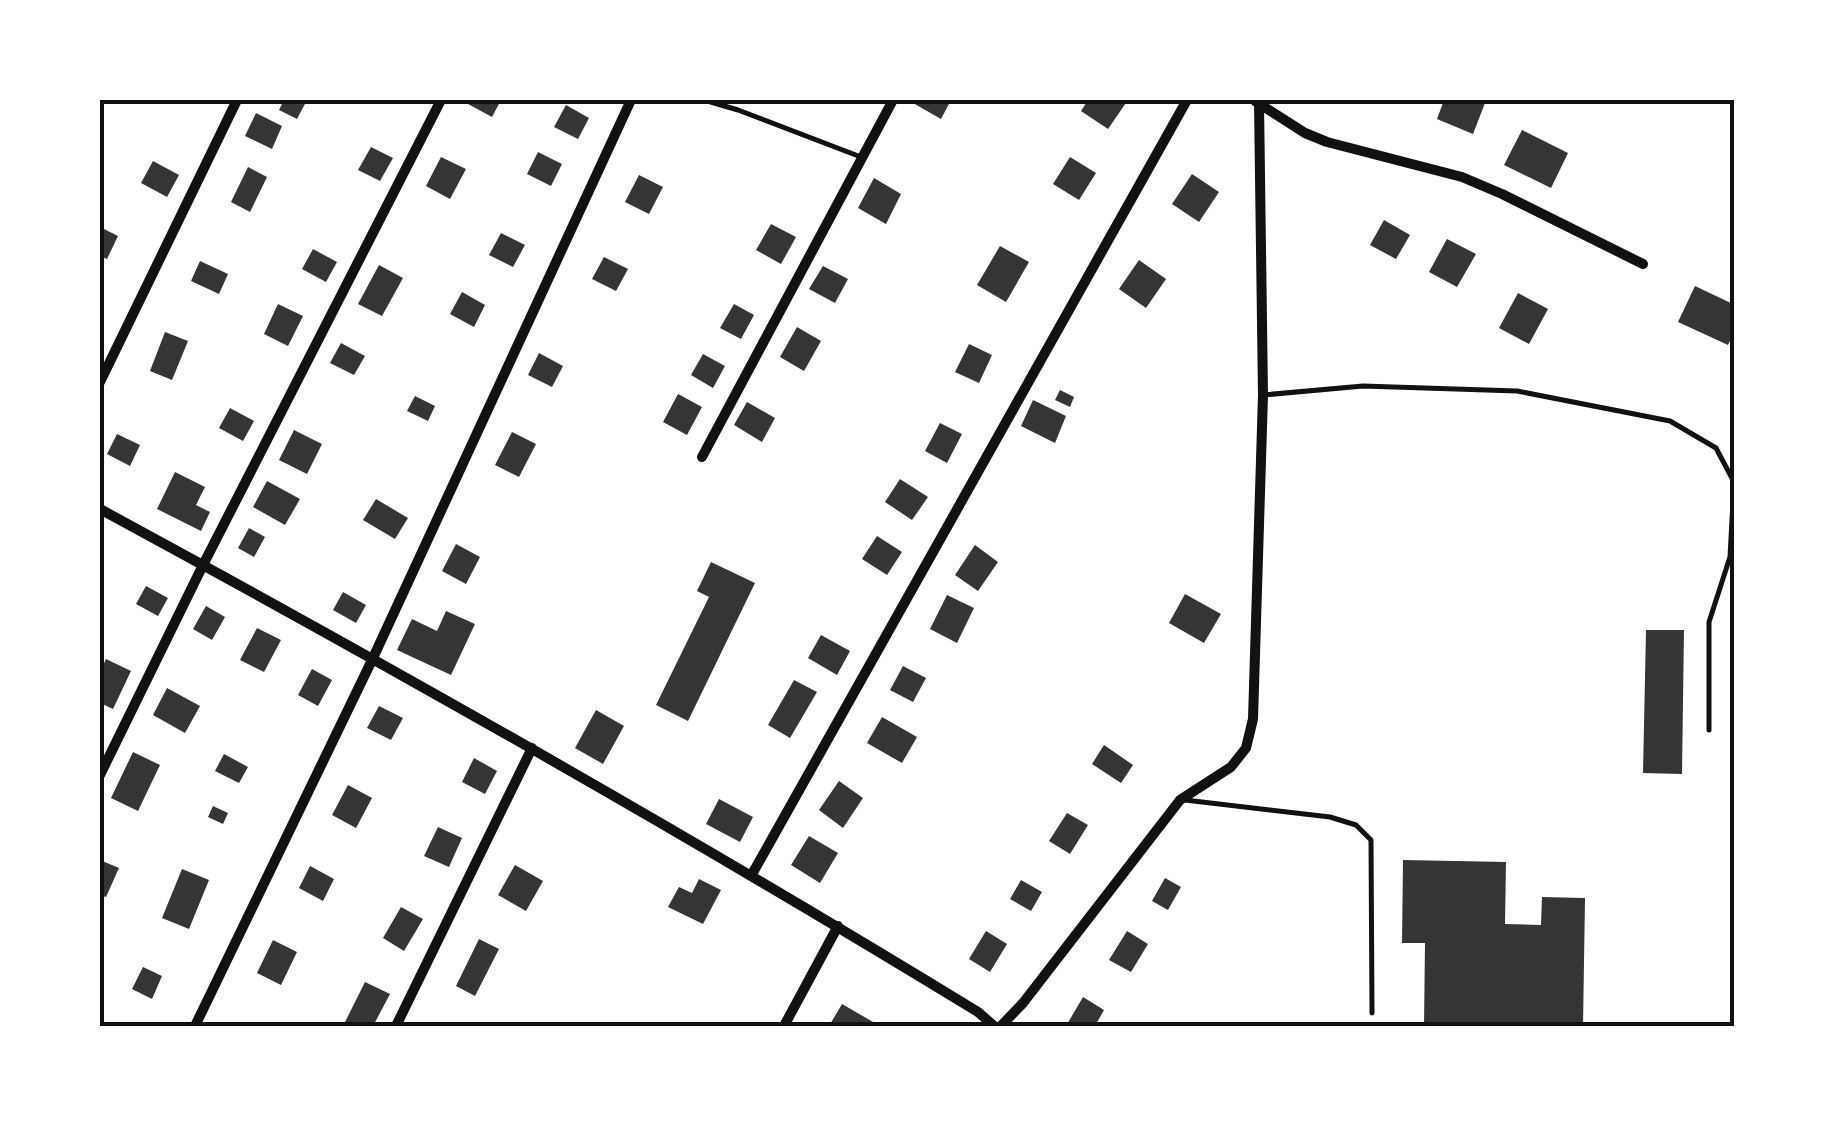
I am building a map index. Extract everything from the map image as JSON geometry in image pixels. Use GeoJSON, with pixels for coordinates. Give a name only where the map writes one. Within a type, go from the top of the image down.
{"type":"FeatureCollection","features":[{"type":"Feature","properties":{"kind":"street"},"geometry":{"type":"LineString","coordinates":[[100,382],[237,100]]}},
{"type":"Feature","properties":{"kind":"street"},"geometry":{"type":"LineString","coordinates":[[100,775],[441,100]]}},
{"type":"Feature","properties":{"kind":"street"},"geometry":{"type":"LineString","coordinates":[[195,1026],[373,658],[630,100]]}},
{"type":"Feature","properties":{"kind":"street"},"geometry":{"type":"LineString","coordinates":[[702,457],[893,100]]}},
{"type":"Feature","properties":{"kind":"street"},"geometry":{"type":"LineString","coordinates":[[751,876],[1187,100]]}},
{"type":"Feature","properties":{"kind":"street"},"geometry":{"type":"LineString","coordinates":[[100,509],[532,748],[838,926],[997,1026],[1023,1002],[1180,800],[1231,767],[1246,748],[1253,719],[1263,396],[1256,102]]}},
{"type":"Feature","properties":{"kind":"street"},"geometry":{"type":"LineString","coordinates":[[1256,102],[1304,133],[1327,142],[1462,177],[1643,264]]}},
{"type":"Feature","properties":{"kind":"street"},"geometry":{"type":"LineString","coordinates":[[396,1026],[532,748]]}},
{"type":"Feature","properties":{"kind":"street"},"geometry":{"type":"LineString","coordinates":[[784,1026],[838,926]]}},
{"type":"Feature","properties":{"kind":"lane"},"geometry":{"type":"LineString","coordinates":[[704,100],[862,158]]}},
{"type":"Feature","properties":{"kind":"lane"},"geometry":{"type":"LineString","coordinates":[[1263,396],[1363,386],[1517,391],[1670,421],[1716,448],[1734,482],[1730,557],[1709,622],[1709,730]]}},
{"type":"Feature","properties":{"kind":"lane"},"geometry":{"type":"LineString","coordinates":[[1180,800],[1330,817],[1356,825],[1371,840],[1372,1014]]}},
{"type":"Feature","properties":{"kind":"building"},"geometry":{"type":"Polygon","coordinates":[[[284,100],[307,100],[297,119],[279,110],[284,100]]]}},
{"type":"Feature","properties":{"kind":"building"},"geometry":{"type":"Polygon","coordinates":[[[470,100],[501,100],[492,117],[468,104],[470,100]]]}},
{"type":"Feature","properties":{"kind":"building"},"geometry":{"type":"Polygon","coordinates":[[[951,100],[941,119],[913,103],[951,100]]]}},
{"type":"Feature","properties":{"kind":"building"},"geometry":{"type":"Polygon","coordinates":[[[1088,100],[1128,100],[1108,129],[1081,111],[1088,100]]]}},
{"type":"Feature","properties":{"kind":"building"},"geometry":{"type":"Polygon","coordinates":[[[1444,100],[1485,103],[1473,134],[1437,119],[1444,100]]]}},
{"type":"Feature","properties":{"kind":"building"},"geometry":{"type":"Polygon","coordinates":[[[566,105],[589,118],[578,139],[554,127],[566,105]]]}},
{"type":"Feature","properties":{"kind":"building"},"geometry":{"type":"Polygon","coordinates":[[[256,113],[282,126],[272,149],[245,136],[256,113]]]}},
{"type":"Feature","properties":{"kind":"building"},"geometry":{"type":"Polygon","coordinates":[[[1522,130],[1568,153],[1551,188],[1504,165],[1522,130]]]}},
{"type":"Feature","properties":{"kind":"building"},"geometry":{"type":"Polygon","coordinates":[[[371,147],[393,158],[380,181],[358,170],[371,147]]]}},
{"type":"Feature","properties":{"kind":"building"},"geometry":{"type":"Polygon","coordinates":[[[538,152],[562,164],[551,186],[527,174],[538,152]]]}},
{"type":"Feature","properties":{"kind":"building"},"geometry":{"type":"Polygon","coordinates":[[[441,157],[466,169],[450,199],[426,186],[441,157]]]}},
{"type":"Feature","properties":{"kind":"building"},"geometry":{"type":"Polygon","coordinates":[[[1070,157],[1096,173],[1079,200],[1053,184],[1070,157]]]}},
{"type":"Feature","properties":{"kind":"building"},"geometry":{"type":"Polygon","coordinates":[[[153,161],[179,175],[167,197],[141,183],[153,161]]]}},
{"type":"Feature","properties":{"kind":"building"},"geometry":{"type":"Polygon","coordinates":[[[248,167],[267,177],[250,212],[231,202],[248,167]]]}},
{"type":"Feature","properties":{"kind":"building"},"geometry":{"type":"Polygon","coordinates":[[[1192,174],[1219,192],[1199,222],[1172,204],[1192,174]]]}},
{"type":"Feature","properties":{"kind":"building"},"geometry":{"type":"Polygon","coordinates":[[[639,175],[663,187],[649,214],[625,202],[639,175]]]}},
{"type":"Feature","properties":{"kind":"building"},"geometry":{"type":"Polygon","coordinates":[[[874,178],[901,194],[886,224],[858,208],[874,178]]]}},
{"type":"Feature","properties":{"kind":"building"},"geometry":{"type":"Polygon","coordinates":[[[1384,220],[1410,235],[1396,259],[1370,245],[1384,220]]]}},
{"type":"Feature","properties":{"kind":"building"},"geometry":{"type":"Polygon","coordinates":[[[771,224],[796,237],[781,264],[756,250],[771,224]]]}},
{"type":"Feature","properties":{"kind":"building"},"geometry":{"type":"Polygon","coordinates":[[[100,227],[118,236],[107,259],[100,256],[100,227]]]}},
{"type":"Feature","properties":{"kind":"building"},"geometry":{"type":"Polygon","coordinates":[[[501,233],[525,245],[513,267],[489,255],[501,233]]]}},
{"type":"Feature","properties":{"kind":"building"},"geometry":{"type":"Polygon","coordinates":[[[1447,239],[1476,254],[1457,287],[1429,272],[1447,239]]]}},
{"type":"Feature","properties":{"kind":"building"},"geometry":{"type":"Polygon","coordinates":[[[1000,246],[1029,262],[1006,302],[977,285],[1000,246]]]}},
{"type":"Feature","properties":{"kind":"building"},"geometry":{"type":"Polygon","coordinates":[[[313,249],[337,262],[326,282],[302,269],[313,249]]]}},
{"type":"Feature","properties":{"kind":"building"},"geometry":{"type":"Polygon","coordinates":[[[604,257],[628,269],[616,291],[592,279],[604,257]]]}},
{"type":"Feature","properties":{"kind":"building"},"geometry":{"type":"Polygon","coordinates":[[[1139,260],[1166,279],[1146,308],[1119,289],[1139,260]]]}},
{"type":"Feature","properties":{"kind":"building"},"geometry":{"type":"Polygon","coordinates":[[[200,261],[228,274],[219,294],[191,281],[200,261]]]}},
{"type":"Feature","properties":{"kind":"building"},"geometry":{"type":"Polygon","coordinates":[[[379,265],[403,278],[382,316],[358,304],[379,265]]]}},
{"type":"Feature","properties":{"kind":"building"},"geometry":{"type":"Polygon","coordinates":[[[823,266],[848,279],[835,303],[809,289],[823,266]]]}},
{"type":"Feature","properties":{"kind":"building"},"geometry":{"type":"Polygon","coordinates":[[[1695,286],[1735,305],[1735,331],[1728,345],[1678,322],[1695,286]]]}},
{"type":"Feature","properties":{"kind":"building"},"geometry":{"type":"Polygon","coordinates":[[[462,292],[485,305],[474,327],[450,314],[462,292]]]}},
{"type":"Feature","properties":{"kind":"building"},"geometry":{"type":"Polygon","coordinates":[[[1518,293],[1548,309],[1529,344],[1499,328],[1518,293]]]}},
{"type":"Feature","properties":{"kind":"building"},"geometry":{"type":"Polygon","coordinates":[[[278,304],[303,316],[288,346],[264,334],[278,304]]]}},
{"type":"Feature","properties":{"kind":"building"},"geometry":{"type":"Polygon","coordinates":[[[734,304],[754,315],[741,339],[720,328],[734,304]]]}},
{"type":"Feature","properties":{"kind":"building"},"geometry":{"type":"Polygon","coordinates":[[[797,327],[821,341],[804,371],[780,357],[797,327]]]}},
{"type":"Feature","properties":{"kind":"building"},"geometry":{"type":"Polygon","coordinates":[[[165,332],[188,341],[172,380],[150,371],[165,332]]]}},
{"type":"Feature","properties":{"kind":"building"},"geometry":{"type":"Polygon","coordinates":[[[341,343],[365,356],[354,375],[330,363],[341,343]]]}},
{"type":"Feature","properties":{"kind":"building"},"geometry":{"type":"Polygon","coordinates":[[[969,344],[992,355],[979,383],[955,372],[969,344]]]}},
{"type":"Feature","properties":{"kind":"building"},"geometry":{"type":"Polygon","coordinates":[[[539,353],[563,366],[552,387],[528,375],[539,353]]]}},
{"type":"Feature","properties":{"kind":"building"},"geometry":{"type":"Polygon","coordinates":[[[703,354],[725,366],[713,388],[691,375],[703,354]]]}},
{"type":"Feature","properties":{"kind":"building"},"geometry":{"type":"Polygon","coordinates":[[[1060,390],[1074,397],[1070,407],[1055,400],[1060,390]]]}},
{"type":"Feature","properties":{"kind":"building"},"geometry":{"type":"Polygon","coordinates":[[[678,394],[702,407],[687,435],[663,422],[678,394]]]}},
{"type":"Feature","properties":{"kind":"building"},"geometry":{"type":"Polygon","coordinates":[[[415,396],[435,406],[428,421],[407,411],[415,396]]]}},
{"type":"Feature","properties":{"kind":"building"},"geometry":{"type":"Polygon","coordinates":[[[1033,400],[1066,416],[1055,443],[1021,426],[1033,400]]]}},
{"type":"Feature","properties":{"kind":"building"},"geometry":{"type":"Polygon","coordinates":[[[747,402],[775,418],[762,442],[734,425],[747,402]]]}},
{"type":"Feature","properties":{"kind":"building"},"geometry":{"type":"Polygon","coordinates":[[[230,408],[254,421],[243,441],[219,428],[230,408]]]}},
{"type":"Feature","properties":{"kind":"building"},"geometry":{"type":"Polygon","coordinates":[[[940,423],[962,434],[947,463],[925,451],[940,423]]]}},
{"type":"Feature","properties":{"kind":"building"},"geometry":{"type":"Polygon","coordinates":[[[294,430],[322,444],[307,474],[279,460],[294,430]]]}},
{"type":"Feature","properties":{"kind":"building"},"geometry":{"type":"Polygon","coordinates":[[[512,432],[536,444],[519,477],[495,465],[512,432]]]}},
{"type":"Feature","properties":{"kind":"building"},"geometry":{"type":"Polygon","coordinates":[[[117,434],[140,445],[130,466],[107,454],[117,434]]]}},
{"type":"Feature","properties":{"kind":"building"},"geometry":{"type":"Polygon","coordinates":[[[175,472],[205,487],[196,505],[210,512],[201,531],[157,509],[175,472]]]}},
{"type":"Feature","properties":{"kind":"building"},"geometry":{"type":"Polygon","coordinates":[[[900,479],[928,497],[912,520],[885,502],[900,479]]]}},
{"type":"Feature","properties":{"kind":"building"},"geometry":{"type":"Polygon","coordinates":[[[267,481],[300,499],[285,525],[253,507],[267,481]]]}},
{"type":"Feature","properties":{"kind":"building"},"geometry":{"type":"Polygon","coordinates":[[[376,499],[408,518],[395,539],[363,520],[376,499]]]}},
{"type":"Feature","properties":{"kind":"building"},"geometry":{"type":"Polygon","coordinates":[[[249,528],[265,537],[254,557],[238,548],[249,528]]]}},
{"type":"Feature","properties":{"kind":"building"},"geometry":{"type":"Polygon","coordinates":[[[877,536],[902,552],[887,575],[862,559],[877,536]]]}},
{"type":"Feature","properties":{"kind":"building"},"geometry":{"type":"Polygon","coordinates":[[[456,544],[480,557],[466,584],[442,571],[456,544]]]}},
{"type":"Feature","properties":{"kind":"building"},"geometry":{"type":"Polygon","coordinates":[[[975,545],[998,562],[978,591],[955,575],[975,545]]]}},
{"type":"Feature","properties":{"kind":"building"},"geometry":{"type":"Polygon","coordinates":[[[711,562],[755,583],[688,721],[656,705],[709,597],[697,591],[711,562]]]}},
{"type":"Feature","properties":{"kind":"building"},"geometry":{"type":"Polygon","coordinates":[[[146,586],[168,598],[158,616],[136,604],[146,586]]]}},
{"type":"Feature","properties":{"kind":"building"},"geometry":{"type":"Polygon","coordinates":[[[343,592],[366,605],[356,623],[333,610],[343,592]]]}},
{"type":"Feature","properties":{"kind":"building"},"geometry":{"type":"Polygon","coordinates":[[[1185,594],[1221,614],[1204,643],[1169,623],[1185,594]]]}},
{"type":"Feature","properties":{"kind":"building"},"geometry":{"type":"Polygon","coordinates":[[[947,595],[974,608],[957,643],[930,629],[947,595]]]}},
{"type":"Feature","properties":{"kind":"building"},"geometry":{"type":"Polygon","coordinates":[[[206,606],[225,617],[212,640],[193,629],[206,606]]]}},
{"type":"Feature","properties":{"kind":"building"},"geometry":{"type":"Polygon","coordinates":[[[446,611],[475,624],[451,675],[397,650],[412,619],[437,631],[446,611]]]}},
{"type":"Feature","properties":{"kind":"building"},"geometry":{"type":"Polygon","coordinates":[[[257,628],[281,640],[264,672],[240,660],[257,628]]]}},
{"type":"Feature","properties":{"kind":"building"},"geometry":{"type":"Polygon","coordinates":[[[1646,630],[1684,630],[1682,774],[1643,773],[1646,630]]]}},
{"type":"Feature","properties":{"kind":"building"},"geometry":{"type":"Polygon","coordinates":[[[821,635],[850,651],[837,675],[808,658],[821,635]]]}},
{"type":"Feature","properties":{"kind":"building"},"geometry":{"type":"Polygon","coordinates":[[[106,659],[131,671],[113,709],[100,703],[100,672],[106,659]]]}},
{"type":"Feature","properties":{"kind":"building"},"geometry":{"type":"Polygon","coordinates":[[[903,666],[926,678],[913,702],[890,690],[903,666]]]}},
{"type":"Feature","properties":{"kind":"building"},"geometry":{"type":"Polygon","coordinates":[[[312,669],[332,680],[318,706],[298,695],[312,669]]]}},
{"type":"Feature","properties":{"kind":"building"},"geometry":{"type":"Polygon","coordinates":[[[794,680],[817,692],[790,738],[768,725],[794,680]]]}},
{"type":"Feature","properties":{"kind":"building"},"geometry":{"type":"Polygon","coordinates":[[[167,688],[200,706],[185,733],[153,715],[167,688]]]}},
{"type":"Feature","properties":{"kind":"building"},"geometry":{"type":"Polygon","coordinates":[[[379,706],[403,718],[391,740],[367,728],[379,706]]]}},
{"type":"Feature","properties":{"kind":"building"},"geometry":{"type":"Polygon","coordinates":[[[596,710],[624,726],[603,764],[575,748],[596,710]]]}},
{"type":"Feature","properties":{"kind":"building"},"geometry":{"type":"Polygon","coordinates":[[[882,717],[917,737],[902,763],[867,743],[882,717]]]}},
{"type":"Feature","properties":{"kind":"building"},"geometry":{"type":"Polygon","coordinates":[[[1104,745],[1133,765],[1121,783],[1092,764],[1104,745]]]}},
{"type":"Feature","properties":{"kind":"building"},"geometry":{"type":"Polygon","coordinates":[[[133,752],[160,765],[138,811],[111,798],[133,752]]]}},
{"type":"Feature","properties":{"kind":"building"},"geometry":{"type":"Polygon","coordinates":[[[224,754],[248,767],[239,783],[215,771],[224,754]]]}},
{"type":"Feature","properties":{"kind":"building"},"geometry":{"type":"Polygon","coordinates":[[[474,758],[497,771],[485,794],[462,782],[474,758]]]}},
{"type":"Feature","properties":{"kind":"building"},"geometry":{"type":"Polygon","coordinates":[[[839,781],[863,798],[843,828],[819,810],[839,781]]]}},
{"type":"Feature","properties":{"kind":"building"},"geometry":{"type":"Polygon","coordinates":[[[348,785],[372,798],[356,828],[332,815],[348,785]]]}},
{"type":"Feature","properties":{"kind":"building"},"geometry":{"type":"Polygon","coordinates":[[[719,799],[753,817],[740,842],[706,824],[719,799]]]}},
{"type":"Feature","properties":{"kind":"building"},"geometry":{"type":"Polygon","coordinates":[[[213,806],[228,813],[223,824],[208,817],[213,806]]]}},
{"type":"Feature","properties":{"kind":"building"},"geometry":{"type":"Polygon","coordinates":[[[1067,813],[1088,825],[1070,854],[1049,841],[1067,813]]]}},
{"type":"Feature","properties":{"kind":"building"},"geometry":{"type":"Polygon","coordinates":[[[438,827],[462,838],[449,867],[424,856],[438,827]]]}},
{"type":"Feature","properties":{"kind":"building"},"geometry":{"type":"Polygon","coordinates":[[[809,836],[838,853],[820,883],[791,865],[809,836]]]}},
{"type":"Feature","properties":{"kind":"building"},"geometry":{"type":"Polygon","coordinates":[[[100,860],[119,868],[106,897],[100,895],[100,860]]]}},
{"type":"Feature","properties":{"kind":"building"},"geometry":{"type":"Polygon","coordinates":[[[1403,860],[1506,862],[1505,924],[1541,925],[1542,897],[1585,898],[1583,1026],[1424,1026],[1425,943],[1402,943],[1403,860]]]}},
{"type":"Feature","properties":{"kind":"building"},"geometry":{"type":"Polygon","coordinates":[[[515,865],[543,881],[526,911],[498,895],[515,865]]]}},
{"type":"Feature","properties":{"kind":"building"},"geometry":{"type":"Polygon","coordinates":[[[310,866],[334,879],[323,901],[299,888],[310,866]]]}},
{"type":"Feature","properties":{"kind":"building"},"geometry":{"type":"Polygon","coordinates":[[[182,869],[209,880],[189,929],[162,918],[182,869]]]}},
{"type":"Feature","properties":{"kind":"building"},"geometry":{"type":"Polygon","coordinates":[[[1165,878],[1181,887],[1168,910],[1152,901],[1165,878]]]}},
{"type":"Feature","properties":{"kind":"building"},"geometry":{"type":"Polygon","coordinates":[[[699,879],[721,890],[703,924],[668,907],[679,887],[692,893],[699,879]]]}},
{"type":"Feature","properties":{"kind":"building"},"geometry":{"type":"Polygon","coordinates":[[[1021,880],[1042,892],[1031,911],[1010,899],[1021,880]]]}},
{"type":"Feature","properties":{"kind":"building"},"geometry":{"type":"Polygon","coordinates":[[[401,907],[423,919],[404,951],[383,938],[401,907]]]}},
{"type":"Feature","properties":{"kind":"building"},"geometry":{"type":"Polygon","coordinates":[[[986,931],[1007,944],[990,972],[969,959],[986,931]]]}},
{"type":"Feature","properties":{"kind":"building"},"geometry":{"type":"Polygon","coordinates":[[[1127,931],[1148,944],[1131,972],[1109,960],[1127,931]]]}},
{"type":"Feature","properties":{"kind":"building"},"geometry":{"type":"Polygon","coordinates":[[[479,939],[499,949],[475,996],[456,986],[479,939]]]}},
{"type":"Feature","properties":{"kind":"building"},"geometry":{"type":"Polygon","coordinates":[[[273,940],[297,952],[281,985],[257,973],[273,940]]]}},
{"type":"Feature","properties":{"kind":"building"},"geometry":{"type":"Polygon","coordinates":[[[143,967],[162,976],[152,999],[132,989],[143,967]]]}},
{"type":"Feature","properties":{"kind":"building"},"geometry":{"type":"Polygon","coordinates":[[[365,982],[390,994],[373,1026],[352,1026],[345,1022],[365,982]]]}},
{"type":"Feature","properties":{"kind":"building"},"geometry":{"type":"Polygon","coordinates":[[[1083,997],[1104,1010],[1095,1026],[1066,1026],[1083,997]]]}},
{"type":"Feature","properties":{"kind":"building"},"geometry":{"type":"Polygon","coordinates":[[[842,1004],[880,1026],[829,1026],[842,1004]]]}}]}
